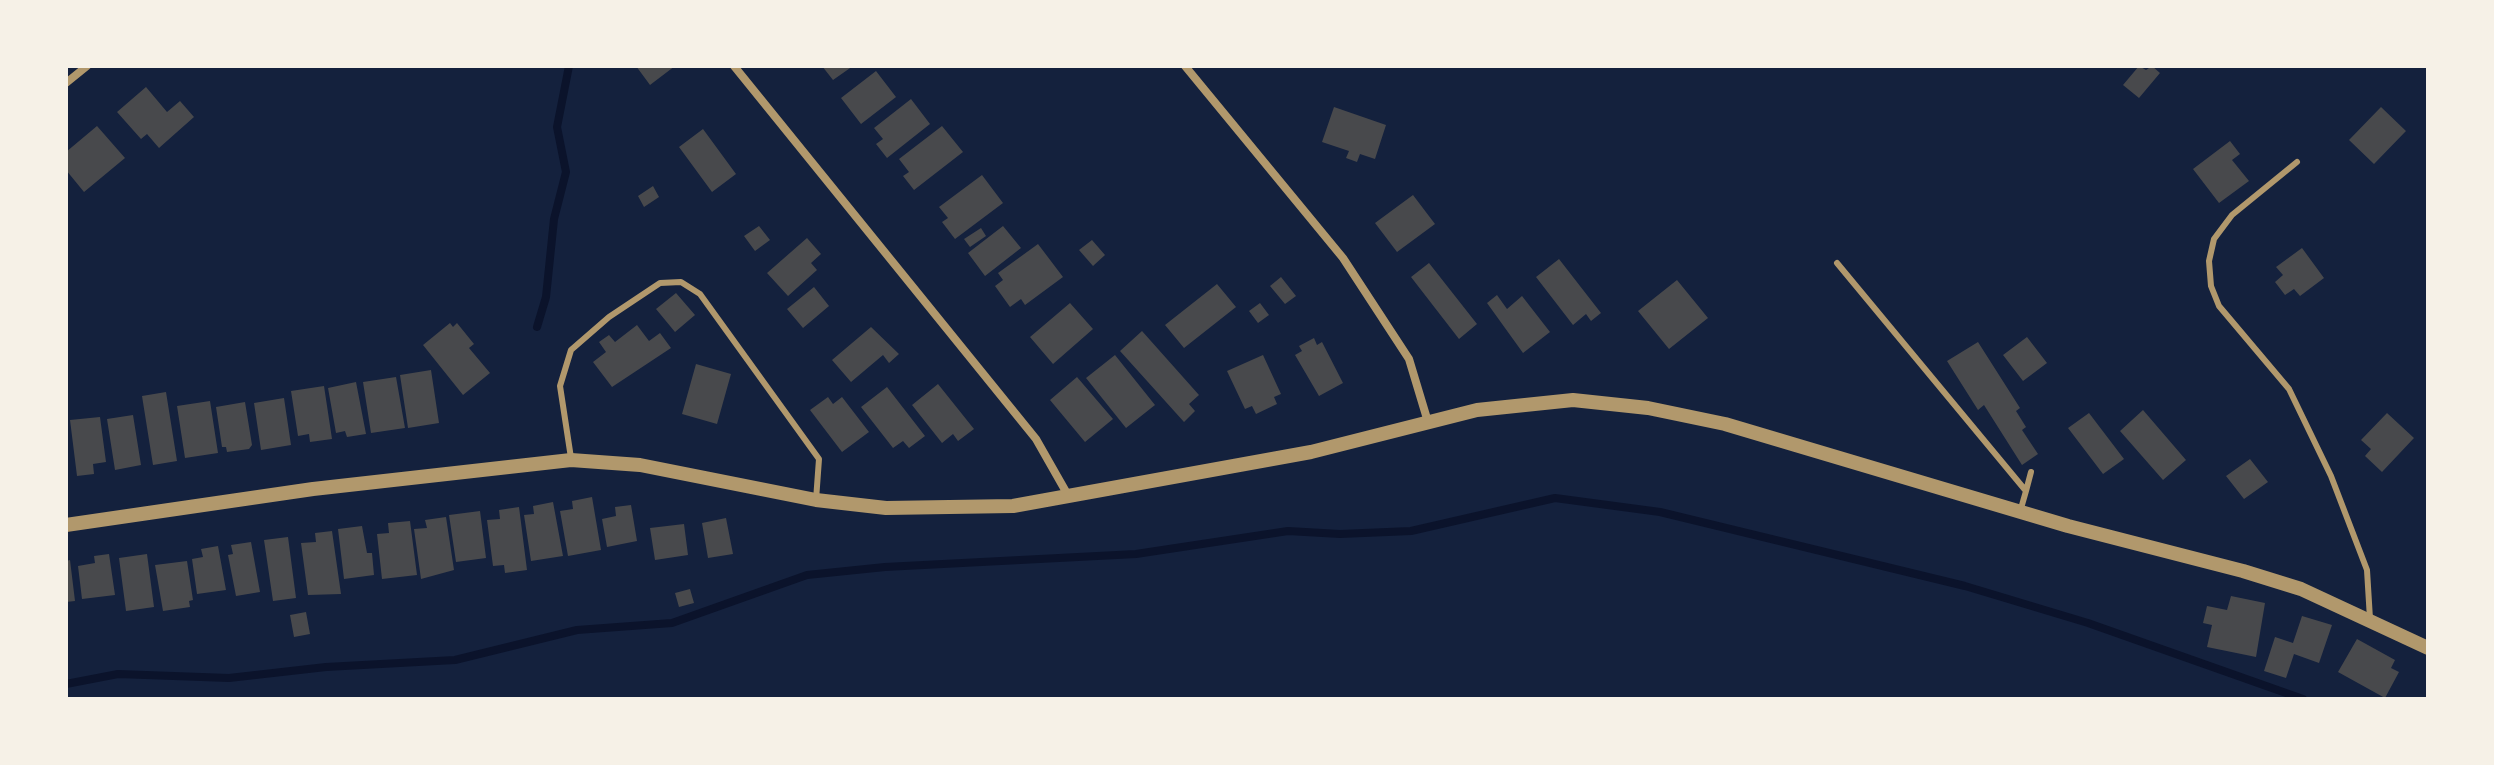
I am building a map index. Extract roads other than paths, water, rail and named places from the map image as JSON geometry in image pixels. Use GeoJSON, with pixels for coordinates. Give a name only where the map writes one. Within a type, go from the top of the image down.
{"type":"FeatureCollection","features":[{"type":"Feature","properties":{"kind":"street"},"geometry":{"type":"LineString","coordinates":[[66,83],[87,66]]}},
{"type":"Feature","properties":{"kind":"street"},"geometry":{"type":"LineString","coordinates":[[734,66],[1036,439],[1069,497]]}},
{"type":"Feature","properties":{"kind":"street"},"geometry":{"type":"LineString","coordinates":[[1185,66],[1343,258],[1409,359],[1428,422]]}},
{"type":"Feature","properties":{"kind":"street"},"geometry":{"type":"LineString","coordinates":[[66,525],[313,489],[571,460],[640,465],[816,500],[886,508],[1013,506],[1311,452],[1477,410],[1566,400],[1648,408],[1725,424],[2020,512],[2263,577],[2370,619],[2428,648]]}},
{"type":"Feature","properties":{"kind":"lane"},"geometry":{"type":"LineString","coordinates":[[2297,162],[2232,215],[2214,239],[2209,261],[2211,286],[2219,306],[2289,389],[2331,476],[2367,570],[2370,619]]}},
{"type":"Feature","properties":{"kind":"lane"},"geometry":{"type":"LineString","coordinates":[[1837,263],[2026,491]]}},
{"type":"Feature","properties":{"kind":"lane"},"geometry":{"type":"LineString","coordinates":[[571,460],[560,386],[571,350],[609,317],[660,283],[681,282],[700,294],[819,459],[816,500]]}},
{"type":"Feature","properties":{"kind":"lane"},"geometry":{"type":"LineString","coordinates":[[2020,512],[2031,472]]}},
{"type":"Feature","properties":{"kind":"waterway"},"geometry":{"type":"LineString","coordinates":[[537,327],[546,297],[554,219],[566,172],[557,127],[569,66]]}},
{"type":"Feature","properties":{"kind":"waterway"},"geometry":{"type":"LineString","coordinates":[[66,684],[118,674],[229,678],[326,667],[455,660],[577,630],[672,623],[807,575],[885,567],[1136,554],[1288,531],[1340,534],[1411,531],[1555,498],[1660,512],[1965,586],[2088,623],[2303,699]]}}]}
